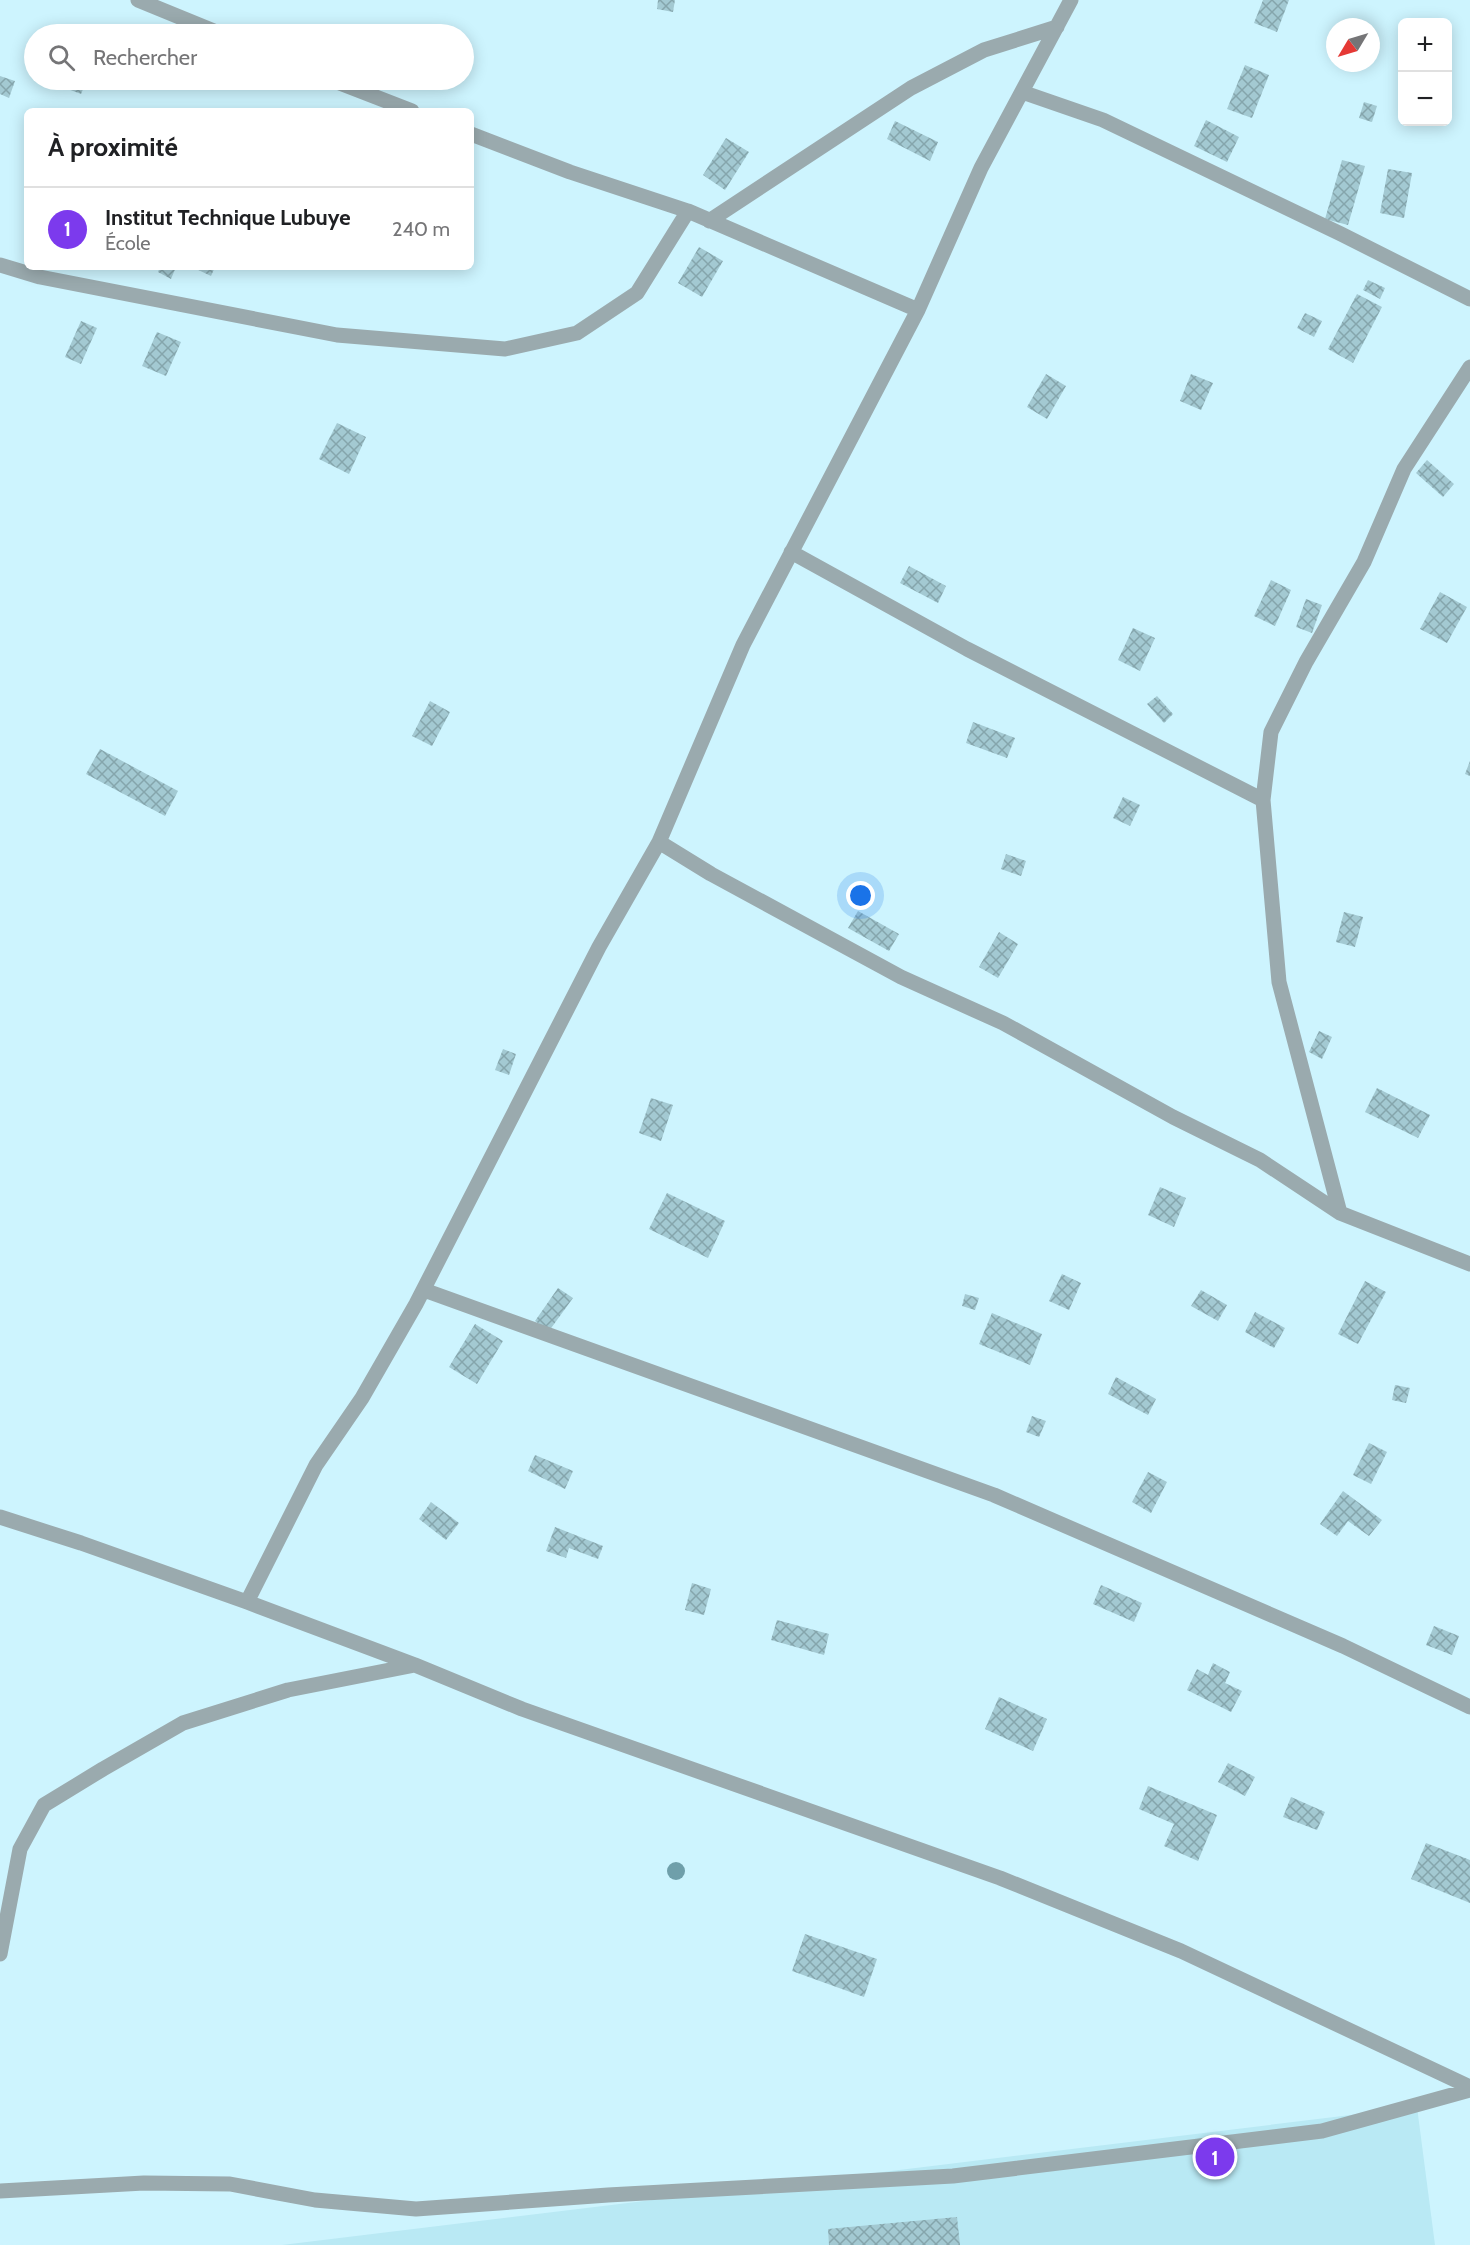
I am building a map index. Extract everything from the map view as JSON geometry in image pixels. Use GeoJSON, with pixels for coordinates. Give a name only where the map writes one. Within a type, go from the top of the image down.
{"type":"FeatureCollection","features":[{"type":"Feature","properties":{"kind":"street"},"geometry":{"type":"LineString","coordinates":[[138,0],[197,24]]}},
{"type":"Feature","properties":{"kind":"street"},"geometry":{"type":"LineString","coordinates":[[247,1602],[316,1465],[362,1398],[424,1290],[599,947],[659,842],[743,645],[918,310],[981,168],[1071,0]]}},
{"type":"Feature","properties":{"kind":"street"},"geometry":{"type":"LineString","coordinates":[[709,221],[911,88],[984,50],[1058,27]]}},
{"type":"Feature","properties":{"kind":"street"},"geometry":{"type":"LineString","coordinates":[[358,90],[404,108]]}},
{"type":"Feature","properties":{"kind":"street"},"geometry":{"type":"LineString","coordinates":[[1022,92],[1103,120],[1341,234],[1470,299]]}},
{"type":"Feature","properties":{"kind":"street"},"geometry":{"type":"LineString","coordinates":[[474,135],[570,172],[688,211],[918,310]]}},
{"type":"Feature","properties":{"kind":"street"},"geometry":{"type":"LineString","coordinates":[[0,265],[40,277],[338,335],[505,349],[577,333],[637,292],[688,211]]}},
{"type":"Feature","properties":{"kind":"street"},"geometry":{"type":"LineString","coordinates":[[1340,1213],[1279,981],[1263,800],[1271,732],[1306,662],[1364,562],[1404,469],[1470,367]]}},
{"type":"Feature","properties":{"kind":"street"},"geometry":{"type":"LineString","coordinates":[[791,552],[967,649],[1263,800]]}},
{"type":"Feature","properties":{"kind":"street"},"geometry":{"type":"LineString","coordinates":[[659,842],[711,874],[901,976],[1003,1023],[1173,1117],[1260,1160],[1340,1213],[1470,1264]]}},
{"type":"Feature","properties":{"kind":"street"},"geometry":{"type":"LineString","coordinates":[[424,1290],[994,1495],[1343,1646],[1470,1707]]}},
{"type":"Feature","properties":{"kind":"street"},"geometry":{"type":"LineString","coordinates":[[0,1517],[247,1602],[415,1665],[522,1709],[1000,1878],[1181,1951],[1470,2089]]}},
{"type":"Feature","properties":{"kind":"street"},"geometry":{"type":"LineString","coordinates":[[0,1954],[20,1849],[44,1805],[183,1723],[288,1690],[415,1665]]}},
{"type":"Feature","properties":{"kind":"street"},"geometry":{"type":"LineString","coordinates":[[0,2191],[144,2183],[230,2184],[315,2200],[416,2209],[608,2195],[953,2176],[1322,2131],[1470,2089]]}},
{"type":"Feature","properties":{"kind":"shaded area"},"geometry":{"type":"Polygon","coordinates":[[[1417,2107],[1435,2245],[282,2245],[1417,2107]]]}},
{"type":"Feature","properties":{"kind":"building"},"geometry":{"type":"Polygon","coordinates":[[[658,0],[675,0],[673,12],[657,9],[658,0]]]}},
{"type":"Feature","properties":{"kind":"building"},"geometry":{"type":"Polygon","coordinates":[[[1263,0],[1289,0],[1277,32],[1254,23],[1263,0]]]}},
{"type":"Feature","properties":{"kind":"building"},"geometry":{"type":"Polygon","coordinates":[[[1245,65],[1269,75],[1252,118],[1227,109],[1245,65]]]}},
{"type":"Feature","properties":{"kind":"building"},"geometry":{"type":"Polygon","coordinates":[[[0,76],[15,81],[9,98],[0,94],[0,76]]]}},
{"type":"Feature","properties":{"kind":"building"},"geometry":{"type":"Polygon","coordinates":[[[70,90],[83,90],[81,94],[70,90]]]}},
{"type":"Feature","properties":{"kind":"building"},"geometry":{"type":"Polygon","coordinates":[[[1364,102],[1377,106],[1372,122],[1359,118],[1364,102]]]}},
{"type":"Feature","properties":{"kind":"building"},"geometry":{"type":"Polygon","coordinates":[[[1206,120],[1239,137],[1227,162],[1194,146],[1206,120]]]}},
{"type":"Feature","properties":{"kind":"building"},"geometry":{"type":"Polygon","coordinates":[[[895,121],[938,142],[930,161],[887,139],[895,121]]]}},
{"type":"Feature","properties":{"kind":"building"},"geometry":{"type":"Polygon","coordinates":[[[726,138],[749,152],[725,190],[703,175],[726,138]]]}},
{"type":"Feature","properties":{"kind":"building"},"geometry":{"type":"Polygon","coordinates":[[[1342,160],[1365,166],[1348,225],[1325,219],[1342,160]]]}},
{"type":"Feature","properties":{"kind":"building"},"geometry":{"type":"Polygon","coordinates":[[[1388,169],[1412,173],[1404,218],[1380,213],[1388,169]]]}},
{"type":"Feature","properties":{"kind":"building"},"geometry":{"type":"Polygon","coordinates":[[[699,247],[723,261],[702,297],[678,283],[699,247]]]}},
{"type":"Feature","properties":{"kind":"building"},"geometry":{"type":"Polygon","coordinates":[[[159,270],[175,270],[171,279],[158,272],[159,270]]]}},
{"type":"Feature","properties":{"kind":"building"},"geometry":{"type":"Polygon","coordinates":[[[198,270],[214,270],[211,276],[198,270]]]}},
{"type":"Feature","properties":{"kind":"building"},"geometry":{"type":"Polygon","coordinates":[[[1368,280],[1385,288],[1380,299],[1363,290],[1368,280]]]}},
{"type":"Feature","properties":{"kind":"building"},"geometry":{"type":"Polygon","coordinates":[[[1357,294],[1382,307],[1353,363],[1328,349],[1357,294]]]}},
{"type":"Feature","properties":{"kind":"building"},"geometry":{"type":"Polygon","coordinates":[[[1305,313],[1322,321],[1314,337],[1297,328],[1305,313]]]}},
{"type":"Feature","properties":{"kind":"building"},"geometry":{"type":"Polygon","coordinates":[[[81,321],[97,328],[81,364],[65,357],[81,321]]]}},
{"type":"Feature","properties":{"kind":"building"},"geometry":{"type":"Polygon","coordinates":[[[157,332],[181,342],[166,376],[142,366],[157,332]]]}},
{"type":"Feature","properties":{"kind":"building"},"geometry":{"type":"Polygon","coordinates":[[[1046,374],[1066,386],[1047,419],[1027,407],[1046,374]]]}},
{"type":"Feature","properties":{"kind":"building"},"geometry":{"type":"Polygon","coordinates":[[[1191,374],[1213,383],[1201,410],[1180,401],[1191,374]]]}},
{"type":"Feature","properties":{"kind":"building"},"geometry":{"type":"Polygon","coordinates":[[[337,423],[366,437],[349,474],[319,459],[337,423]]]}},
{"type":"Feature","properties":{"kind":"building"},"geometry":{"type":"Polygon","coordinates":[[[1427,460],[1454,484],[1443,497],[1416,473],[1427,460]]]}},
{"type":"Feature","properties":{"kind":"building"},"geometry":{"type":"Polygon","coordinates":[[[909,566],[946,586],[938,603],[900,583],[909,566]]]}},
{"type":"Feature","properties":{"kind":"building"},"geometry":{"type":"Polygon","coordinates":[[[1271,580],[1291,590],[1275,626],[1254,616],[1271,580]]]}},
{"type":"Feature","properties":{"kind":"building"},"geometry":{"type":"Polygon","coordinates":[[[1440,592],[1467,607],[1447,643],[1420,629],[1440,592]]]}},
{"type":"Feature","properties":{"kind":"building"},"geometry":{"type":"Polygon","coordinates":[[[1306,599],[1322,605],[1312,633],[1296,627],[1306,599]]]}},
{"type":"Feature","properties":{"kind":"building"},"geometry":{"type":"Polygon","coordinates":[[[1133,628],[1155,638],[1140,671],[1118,660],[1133,628]]]}},
{"type":"Feature","properties":{"kind":"building"},"geometry":{"type":"Polygon","coordinates":[[[1157,696],[1173,714],[1164,723],[1147,704],[1157,696]]]}},
{"type":"Feature","properties":{"kind":"building"},"geometry":{"type":"Polygon","coordinates":[[[430,701],[450,712],[432,746],[412,736],[430,701]]]}},
{"type":"Feature","properties":{"kind":"building"},"geometry":{"type":"Polygon","coordinates":[[[973,722],[1015,738],[1007,758],[966,743],[973,722]]]}},
{"type":"Feature","properties":{"kind":"building"},"geometry":{"type":"Polygon","coordinates":[[[100,749],[178,791],[165,816],[86,774],[100,749]]]}},
{"type":"Feature","properties":{"kind":"building"},"geometry":{"type":"Polygon","coordinates":[[[1470,761],[1470,776],[1465,774],[1470,761]]]}},
{"type":"Feature","properties":{"kind":"building"},"geometry":{"type":"Polygon","coordinates":[[[1123,797],[1140,805],[1130,826],[1113,818],[1123,797]]]}},
{"type":"Feature","properties":{"kind":"building"},"geometry":{"type":"Polygon","coordinates":[[[1006,854],[1026,861],[1021,876],[1001,869],[1006,854]]]}},
{"type":"Feature","properties":{"kind":"building"},"geometry":{"type":"Polygon","coordinates":[[[858,911],[899,934],[889,951],[848,928],[858,911]]]}},
{"type":"Feature","properties":{"kind":"building"},"geometry":{"type":"Polygon","coordinates":[[[1344,912],[1363,917],[1355,947],[1336,942],[1344,912]]]}},
{"type":"Feature","properties":{"kind":"building"},"geometry":{"type":"Polygon","coordinates":[[[999,932],[1018,944],[998,978],[979,967],[999,932]]]}},
{"type":"Feature","properties":{"kind":"building"},"geometry":{"type":"Polygon","coordinates":[[[1319,1031],[1332,1037],[1322,1059],[1309,1052],[1319,1031]]]}},
{"type":"Feature","properties":{"kind":"building"},"geometry":{"type":"Polygon","coordinates":[[[503,1049],[516,1054],[509,1075],[495,1070],[503,1049]]]}},
{"type":"Feature","properties":{"kind":"building"},"geometry":{"type":"Polygon","coordinates":[[[1377,1088],[1430,1115],[1418,1138],[1365,1112],[1377,1088]]]}},
{"type":"Feature","properties":{"kind":"building"},"geometry":{"type":"Polygon","coordinates":[[[651,1098],[673,1105],[661,1141],[639,1133],[651,1098]]]}},
{"type":"Feature","properties":{"kind":"building"},"geometry":{"type":"Polygon","coordinates":[[[1160,1187],[1186,1198],[1174,1227],[1148,1215],[1160,1187]]]}},
{"type":"Feature","properties":{"kind":"building"},"geometry":{"type":"Polygon","coordinates":[[[667,1193],[725,1221],[708,1258],[649,1229],[667,1193]]]}},
{"type":"Feature","properties":{"kind":"building"},"geometry":{"type":"Polygon","coordinates":[[[1062,1274],[1081,1283],[1069,1310],[1049,1301],[1062,1274]]]}},
{"type":"Feature","properties":{"kind":"building"},"geometry":{"type":"Polygon","coordinates":[[[1365,1281],[1386,1292],[1358,1344],[1338,1334],[1365,1281]]]}},
{"type":"Feature","properties":{"kind":"building"},"geometry":{"type":"Polygon","coordinates":[[[558,1288],[573,1298],[549,1331],[535,1321],[558,1288]]]}},
{"type":"Feature","properties":{"kind":"building"},"geometry":{"type":"Polygon","coordinates":[[[1201,1290],[1227,1305],[1218,1321],[1191,1306],[1201,1290]]]}},
{"type":"Feature","properties":{"kind":"building"},"geometry":{"type":"Polygon","coordinates":[[[965,1294],[979,1298],[975,1310],[962,1306],[965,1294]]]}},
{"type":"Feature","properties":{"kind":"building"},"geometry":{"type":"Polygon","coordinates":[[[1255,1312],[1285,1328],[1274,1348],[1245,1332],[1255,1312]]]}},
{"type":"Feature","properties":{"kind":"building"},"geometry":{"type":"Polygon","coordinates":[[[992,1313],[1042,1334],[1030,1365],[979,1344],[992,1313]]]}},
{"type":"Feature","properties":{"kind":"building"},"geometry":{"type":"Polygon","coordinates":[[[475,1324],[503,1341],[477,1384],[449,1367],[475,1324]]]}},
{"type":"Feature","properties":{"kind":"building"},"geometry":{"type":"Polygon","coordinates":[[[1116,1377],[1156,1399],[1148,1415],[1108,1394],[1116,1377]]]}},
{"type":"Feature","properties":{"kind":"building"},"geometry":{"type":"Polygon","coordinates":[[[1395,1385],[1410,1388],[1406,1403],[1392,1400],[1395,1385]]]}},
{"type":"Feature","properties":{"kind":"building"},"geometry":{"type":"Polygon","coordinates":[[[1032,1416],[1046,1421],[1039,1437],[1026,1432],[1032,1416]]]}},
{"type":"Feature","properties":{"kind":"building"},"geometry":{"type":"Polygon","coordinates":[[[1369,1443],[1387,1452],[1371,1484],[1353,1475],[1369,1443]]]}},
{"type":"Feature","properties":{"kind":"building"},"geometry":{"type":"Polygon","coordinates":[[[535,1455],[573,1471],[565,1489],[528,1471],[535,1455]]]}},
{"type":"Feature","properties":{"kind":"building"},"geometry":{"type":"Polygon","coordinates":[[[1148,1472],[1167,1482],[1151,1513],[1132,1502],[1148,1472]]]}},
{"type":"Feature","properties":{"kind":"building"},"geometry":{"type":"Polygon","coordinates":[[[1343,1491],[1382,1520],[1369,1536],[1348,1521],[1337,1536],[1320,1524],[1343,1491]]]}},
{"type":"Feature","properties":{"kind":"building"},"geometry":{"type":"Polygon","coordinates":[[[431,1502],[459,1523],[446,1540],[419,1519],[431,1502]]]}},
{"type":"Feature","properties":{"kind":"building"},"geometry":{"type":"Polygon","coordinates":[[[555,1527],[603,1546],[598,1559],[569,1548],[566,1558],[546,1551],[555,1527]]]}},
{"type":"Feature","properties":{"kind":"building"},"geometry":{"type":"Polygon","coordinates":[[[692,1583],[711,1589],[704,1615],[685,1610],[692,1583]]]}},
{"type":"Feature","properties":{"kind":"building"},"geometry":{"type":"Polygon","coordinates":[[[1101,1585],[1142,1603],[1134,1622],[1093,1604],[1101,1585]]]}},
{"type":"Feature","properties":{"kind":"building"},"geometry":{"type":"Polygon","coordinates":[[[777,1620],[829,1634],[824,1655],[771,1640],[777,1620]]]}},
{"type":"Feature","properties":{"kind":"building"},"geometry":{"type":"Polygon","coordinates":[[[1434,1626],[1459,1636],[1452,1655],[1426,1645],[1434,1626]]]}},
{"type":"Feature","properties":{"kind":"building"},"geometry":{"type":"Polygon","coordinates":[[[1213,1663],[1230,1672],[1225,1683],[1242,1691],[1231,1712],[1187,1690],[1197,1669],[1208,1675],[1213,1663]]]}},
{"type":"Feature","properties":{"kind":"building"},"geometry":{"type":"Polygon","coordinates":[[[999,1697],[1047,1719],[1033,1751],[985,1729],[999,1697]]]}},
{"type":"Feature","properties":{"kind":"building"},"geometry":{"type":"Polygon","coordinates":[[[1228,1763],[1255,1777],[1245,1796],[1218,1782],[1228,1763]]]}},
{"type":"Feature","properties":{"kind":"building"},"geometry":{"type":"Polygon","coordinates":[[[1148,1786],[1217,1815],[1198,1861],[1164,1846],[1174,1824],[1139,1809],[1148,1786]]]}},
{"type":"Feature","properties":{"kind":"building"},"geometry":{"type":"Polygon","coordinates":[[[1291,1797],[1325,1812],[1317,1830],[1283,1817],[1291,1797]]]}},
{"type":"Feature","properties":{"kind":"building"},"geometry":{"type":"Polygon","coordinates":[[[1426,1843],[1470,1860],[1470,1903],[1411,1879],[1426,1843]]]}},
{"type":"Feature","properties":{"kind":"building"},"geometry":{"type":"Polygon","coordinates":[[[805,1934],[877,1959],[864,1997],[792,1971],[805,1934]]]}},
{"type":"Feature","properties":{"kind":"building"},"geometry":{"type":"Polygon","coordinates":[[[957,2217],[960,2245],[829,2245],[828,2229],[957,2217]]]}},
{"type":"Feature","properties":{"kind":"place","name":"Institut Technique Lubuye"},"geometry":{"type":"Point","coordinates":[1215,2157]}}]}
